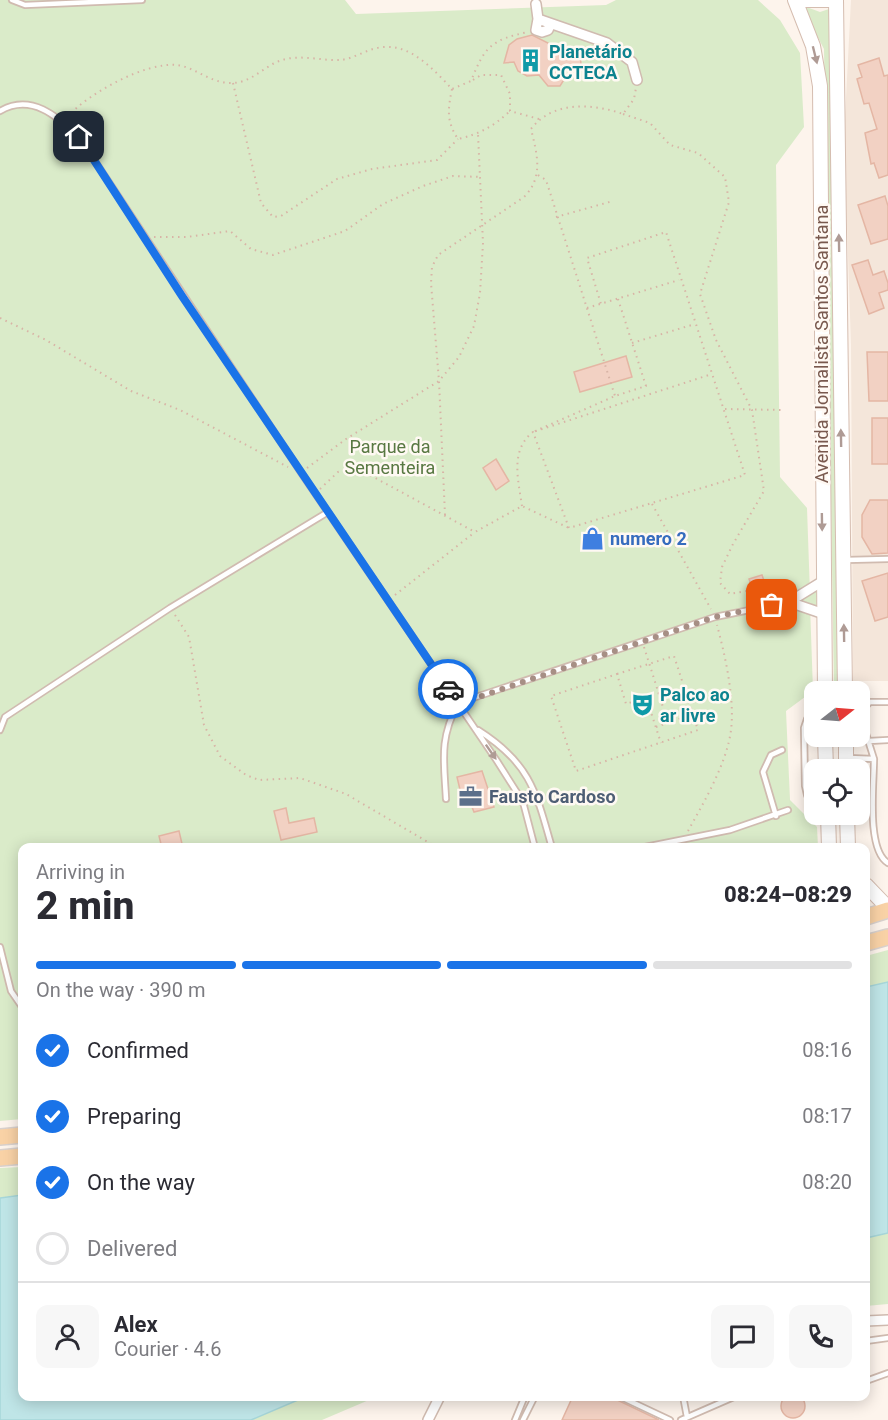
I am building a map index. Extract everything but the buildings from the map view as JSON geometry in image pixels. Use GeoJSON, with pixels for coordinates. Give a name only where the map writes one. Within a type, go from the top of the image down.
{"type":"FeatureCollection","features":[{"type":"Feature","properties":{"kind":"main road","name":"Avenida Jornalista Santos Santana"},"geometry":{"type":"LineString","coordinates":[[795,0],[813,46],[820,86],[825,681]]}},
{"type":"Feature","properties":{"kind":"main road"},"geometry":{"type":"LineString","coordinates":[[804,0],[830,0]]}},
{"type":"Feature","properties":{"kind":"main road","name":"Avenida Jornalista Santos Santana"},"geometry":{"type":"LineString","coordinates":[[836,0],[845,681]]}},
{"type":"Feature","properties":{"kind":"main road"},"geometry":{"type":"LineString","coordinates":[[826,825],[828,843]]}},
{"type":"Feature","properties":{"kind":"main road"},"geometry":{"type":"LineString","coordinates":[[847,825],[848,843]]}},
{"type":"Feature","properties":{"kind":"main road"},"geometry":{"type":"LineString","coordinates":[[870,889],[888,909],[870,916]]}},
{"type":"Feature","properties":{"kind":"main road"},"geometry":{"type":"LineString","coordinates":[[0,1137],[18,1135]]}},
{"type":"Feature","properties":{"kind":"main road"},"geometry":{"type":"LineString","coordinates":[[0,1158],[18,1156]]}},
{"type":"Feature","properties":{"kind":"street"},"geometry":{"type":"LineString","coordinates":[[536,4],[538,19],[536,30],[542,32],[548,30],[550,25]]}},
{"type":"Feature","properties":{"kind":"street"},"geometry":{"type":"LineString","coordinates":[[538,19],[608,43],[632,62],[638,80]]}},
{"type":"Feature","properties":{"kind":"street"},"geometry":{"type":"LineString","coordinates":[[789,602],[823,581]]}},
{"type":"Feature","properties":{"kind":"street"},"geometry":{"type":"LineString","coordinates":[[789,602],[824,614]]}},
{"type":"Feature","properties":{"kind":"street"},"geometry":{"type":"LineString","coordinates":[[870,1321],[888,1320]]}},
{"type":"Feature","properties":{"kind":"street"},"geometry":{"type":"LineString","coordinates":[[428,1420],[438,1401]]}},
{"type":"Feature","properties":{"kind":"lane"},"geometry":{"type":"LineString","coordinates":[[12,0],[25,5],[142,0]]}},
{"type":"Feature","properties":{"kind":"lane"},"geometry":{"type":"LineString","coordinates":[[0,111],[21,103],[43,108],[79,137],[523,802],[534,843]]}},
{"type":"Feature","properties":{"kind":"lane"},"geometry":{"type":"LineString","coordinates":[[0,730],[2,715],[170,608],[328,512]]}},
{"type":"Feature","properties":{"kind":"lane"},"geometry":{"type":"LineString","coordinates":[[843,560],[888,559]]}},
{"type":"Feature","properties":{"kind":"lane"},"geometry":{"type":"LineString","coordinates":[[446,800],[443,743],[447,724],[458,704],[715,617],[789,602]]}},
{"type":"Feature","properties":{"kind":"lane"},"geometry":{"type":"LineString","coordinates":[[870,702],[888,702]]}},
{"type":"Feature","properties":{"kind":"lane"},"geometry":{"type":"LineString","coordinates":[[475,728],[506,750],[529,780],[538,800],[551,843]]}},
{"type":"Feature","properties":{"kind":"lane"},"geometry":{"type":"LineString","coordinates":[[870,741],[888,740]]}},
{"type":"Feature","properties":{"kind":"lane"},"geometry":{"type":"LineString","coordinates":[[870,745],[874,759],[874,838],[878,853],[888,863]]}},
{"type":"Feature","properties":{"kind":"lane"},"geometry":{"type":"LineString","coordinates":[[776,816],[764,772],[771,755],[782,750]]}},
{"type":"Feature","properties":{"kind":"lane"},"geometry":{"type":"LineString","coordinates":[[870,760],[874,759]]}},
{"type":"Feature","properties":{"kind":"lane"},"geometry":{"type":"LineString","coordinates":[[664,843],[730,830],[788,810]]}},
{"type":"Feature","properties":{"kind":"lane"},"geometry":{"type":"LineString","coordinates":[[0,947],[11,991],[18,1001]]}},
{"type":"Feature","properties":{"kind":"lane"},"geometry":{"type":"LineString","coordinates":[[870,1341],[887,1339]]}},
{"type":"Feature","properties":{"kind":"lane"},"geometry":{"type":"LineString","coordinates":[[870,1380],[888,1373]]}},
{"type":"Feature","properties":{"kind":"lane"},"geometry":{"type":"LineString","coordinates":[[515,1420],[523,1401]]}},
{"type":"Feature","properties":{"kind":"lane"},"geometry":{"type":"LineString","coordinates":[[523,1420],[532,1401]]}},
{"type":"Feature","properties":{"kind":"lane"},"geometry":{"type":"LineString","coordinates":[[629,1401],[669,1420]]}},
{"type":"Feature","properties":{"kind":"lane"},"geometry":{"type":"LineString","coordinates":[[684,1401],[687,1417]]}},
{"type":"Feature","properties":{"kind":"lane"},"geometry":{"type":"LineString","coordinates":[[681,1420],[724,1401]]}},
{"type":"Feature","properties":{"kind":"path"},"geometry":{"type":"LineString","coordinates":[[471,81],[480,58],[493,44],[504,37],[536,30]]}},
{"type":"Feature","properties":{"kind":"path"},"geometry":{"type":"LineString","coordinates":[[63,122],[75,108],[114,83],[146,69],[177,65],[208,79],[233,83],[251,78],[268,66],[288,58],[323,61],[350,59],[384,46],[405,49],[434,70],[452,89]]}},
{"type":"Feature","properties":{"kind":"path"},"geometry":{"type":"LineString","coordinates":[[233,83],[261,203],[273,217],[281,216],[337,179],[372,169],[437,160],[458,139],[478,134],[497,124],[510,111],[510,94],[501,75],[481,75],[452,89]]}},
{"type":"Feature","properties":{"kind":"path"},"geometry":{"type":"LineString","coordinates":[[623,114],[634,99],[638,80]]}},
{"type":"Feature","properties":{"kind":"path"},"geometry":{"type":"LineString","coordinates":[[452,89],[447,112],[451,128],[458,139]]}},
{"type":"Feature","properties":{"kind":"path"},"geometry":{"type":"LineString","coordinates":[[446,515],[439,381],[430,283],[432,267],[438,255],[524,197],[532,189],[538,175],[531,129],[538,119],[551,111],[580,106],[609,109],[650,123],[670,145],[698,153],[725,177],[729,202],[700,294],[716,340],[752,410],[764,492],[733,544],[722,567],[720,583],[730,594],[746,591],[756,609]]}},
{"type":"Feature","properties":{"kind":"path"},"geometry":{"type":"LineString","coordinates":[[510,111],[538,119]]}},
{"type":"Feature","properties":{"kind":"path"},"geometry":{"type":"LineString","coordinates":[[0,318],[46,340],[130,391],[180,410],[302,474],[330,449],[439,381],[459,357],[474,326],[482,271],[482,177],[478,134]]}},
{"type":"Feature","properties":{"kind":"path"},"geometry":{"type":"LineString","coordinates":[[538,175],[546,180],[615,396]]}},
{"type":"Feature","properties":{"kind":"path"},"geometry":{"type":"LineString","coordinates":[[143,236],[186,237],[230,231],[251,249],[273,255],[345,231],[383,204],[423,186],[453,176],[482,177]]}},
{"type":"Feature","properties":{"kind":"path"},"geometry":{"type":"LineString","coordinates":[[556,217],[613,201]]}},
{"type":"Feature","properties":{"kind":"path"},"geometry":{"type":"LineString","coordinates":[[522,506],[569,528],[745,475],[666,232],[587,258],[601,304]]}},
{"type":"Feature","properties":{"kind":"path"},"geometry":{"type":"LineString","coordinates":[[587,308],[680,280]]}},
{"type":"Feature","properties":{"kind":"path"},"geometry":{"type":"LineString","coordinates":[[522,506],[517,453],[523,440],[533,432],[615,396],[646,386],[618,299]]}},
{"type":"Feature","properties":{"kind":"path"},"geometry":{"type":"LineString","coordinates":[[632,343],[695,324]]}},
{"type":"Feature","properties":{"kind":"path"},"geometry":{"type":"LineString","coordinates":[[533,432],[712,374]]}},
{"type":"Feature","properties":{"kind":"path"},"geometry":{"type":"LineString","coordinates":[[725,409],[784,410]]}},
{"type":"Feature","properties":{"kind":"path"},"geometry":{"type":"LineString","coordinates":[[533,432],[569,528]]}},
{"type":"Feature","properties":{"kind":"path"},"geometry":{"type":"LineString","coordinates":[[315,493],[338,472],[355,467],[475,532]]}},
{"type":"Feature","properties":{"kind":"path"},"geometry":{"type":"LineString","coordinates":[[652,504],[715,617],[728,667],[731,730],[713,786],[684,839]]}},
{"type":"Feature","properties":{"kind":"path"},"geometry":{"type":"LineString","coordinates":[[388,600],[475,532],[522,506]]}},
{"type":"Feature","properties":{"kind":"path"},"geometry":{"type":"LineString","coordinates":[[170,608],[189,637],[204,725],[220,756],[246,775],[260,780],[300,778],[346,794],[429,843]]}},
{"type":"Feature","properties":{"kind":"path"},"geometry":{"type":"LineString","coordinates":[[642,642],[668,723]]}},
{"type":"Feature","properties":{"kind":"path"},"geometry":{"type":"LineString","coordinates":[[674,656],[698,730],[576,771],[551,696],[649,664],[674,656]]}},
{"type":"Feature","properties":{"kind":"path"},"geometry":{"type":"LineString","coordinates":[[617,674],[626,704],[659,693]]}},
{"type":"Feature","properties":{"kind":"path"},"geometry":{"type":"LineString","coordinates":[[646,698],[661,743]]}},
{"type":"Feature","properties":{"kind":"path"},"geometry":{"type":"LineString","coordinates":[[656,727],[693,714]]}},
{"type":"Feature","properties":{"kind":"shaded area"},"geometry":{"type":"Polygon","coordinates":[[[851,0],[888,0],[888,681],[853,681],[851,345],[844,137],[851,0]]]}},
{"type":"Feature","properties":{"kind":"green space","name":"Parque da Sementeira"},"geometry":{"type":"Polygon","coordinates":[[[0,0],[345,0],[356,14],[606,5],[616,0],[758,0],[780,20],[800,53],[804,127],[776,165],[780,477],[807,508],[810,594],[818,591],[819,608],[810,605],[813,681],[804,681],[804,698],[786,711],[790,800],[804,814],[804,825],[817,827],[818,843],[18,843],[18,1119],[0,1121],[0,0]]]}},
{"type":"Feature","properties":{"kind":"green space"},"geometry":{"type":"Polygon","coordinates":[[[801,5],[820,12],[832,8],[839,681],[834,681],[824,49],[801,5]]]}},
{"type":"Feature","properties":{"kind":"green space"},"geometry":{"type":"Polygon","coordinates":[[[888,950],[888,982],[870,986],[870,955],[888,950]]]}},
{"type":"Feature","properties":{"kind":"green space"},"geometry":{"type":"Polygon","coordinates":[[[18,1167],[18,1196],[0,1198],[0,1168],[18,1167]]]}},
{"type":"Feature","properties":{"kind":"green space"},"geometry":{"type":"Polygon","coordinates":[[[888,1233],[888,1304],[870,1306],[870,1237],[888,1233]]]}},
{"type":"Feature","properties":{"kind":"green space"},"geometry":{"type":"Polygon","coordinates":[[[296,1401],[367,1401],[322,1420],[251,1420],[296,1401]]]}},
{"type":"Feature","properties":{"kind":"water"},"geometry":{"type":"Polygon","coordinates":[[[888,982],[888,1233],[870,1237],[870,986],[888,982]]]}},
{"type":"Feature","properties":{"kind":"water"},"geometry":{"type":"Polygon","coordinates":[[[18,1196],[18,1401],[296,1401],[251,1420],[0,1420],[0,1198],[18,1196]]]}},
{"type":"Feature","properties":{"kind":"way so far"},"geometry":{"type":"LineString","coordinates":[[448,689],[458,704],[715,617],[772,605]]}},
{"type":"Feature","properties":{"kind":"place","name":"Planetário CCTECA"},"geometry":{"type":"Point","coordinates":[531,61]}},
{"type":"Feature","properties":{"kind":"place","name":"numero 2"},"geometry":{"type":"Point","coordinates":[592,538]}},
{"type":"Feature","properties":{"kind":"place","name":"Palco ao ar livre"},"geometry":{"type":"Point","coordinates":[642,704]}},
{"type":"Feature","properties":{"kind":"place","name":"Fausto Cardoso"},"geometry":{"type":"Point","coordinates":[471,796]}},
{"type":"Feature","properties":{"kind":"route"},"geometry":{"type":"LineString","coordinates":[[79,137],[182,296],[448,689]]}}]}
